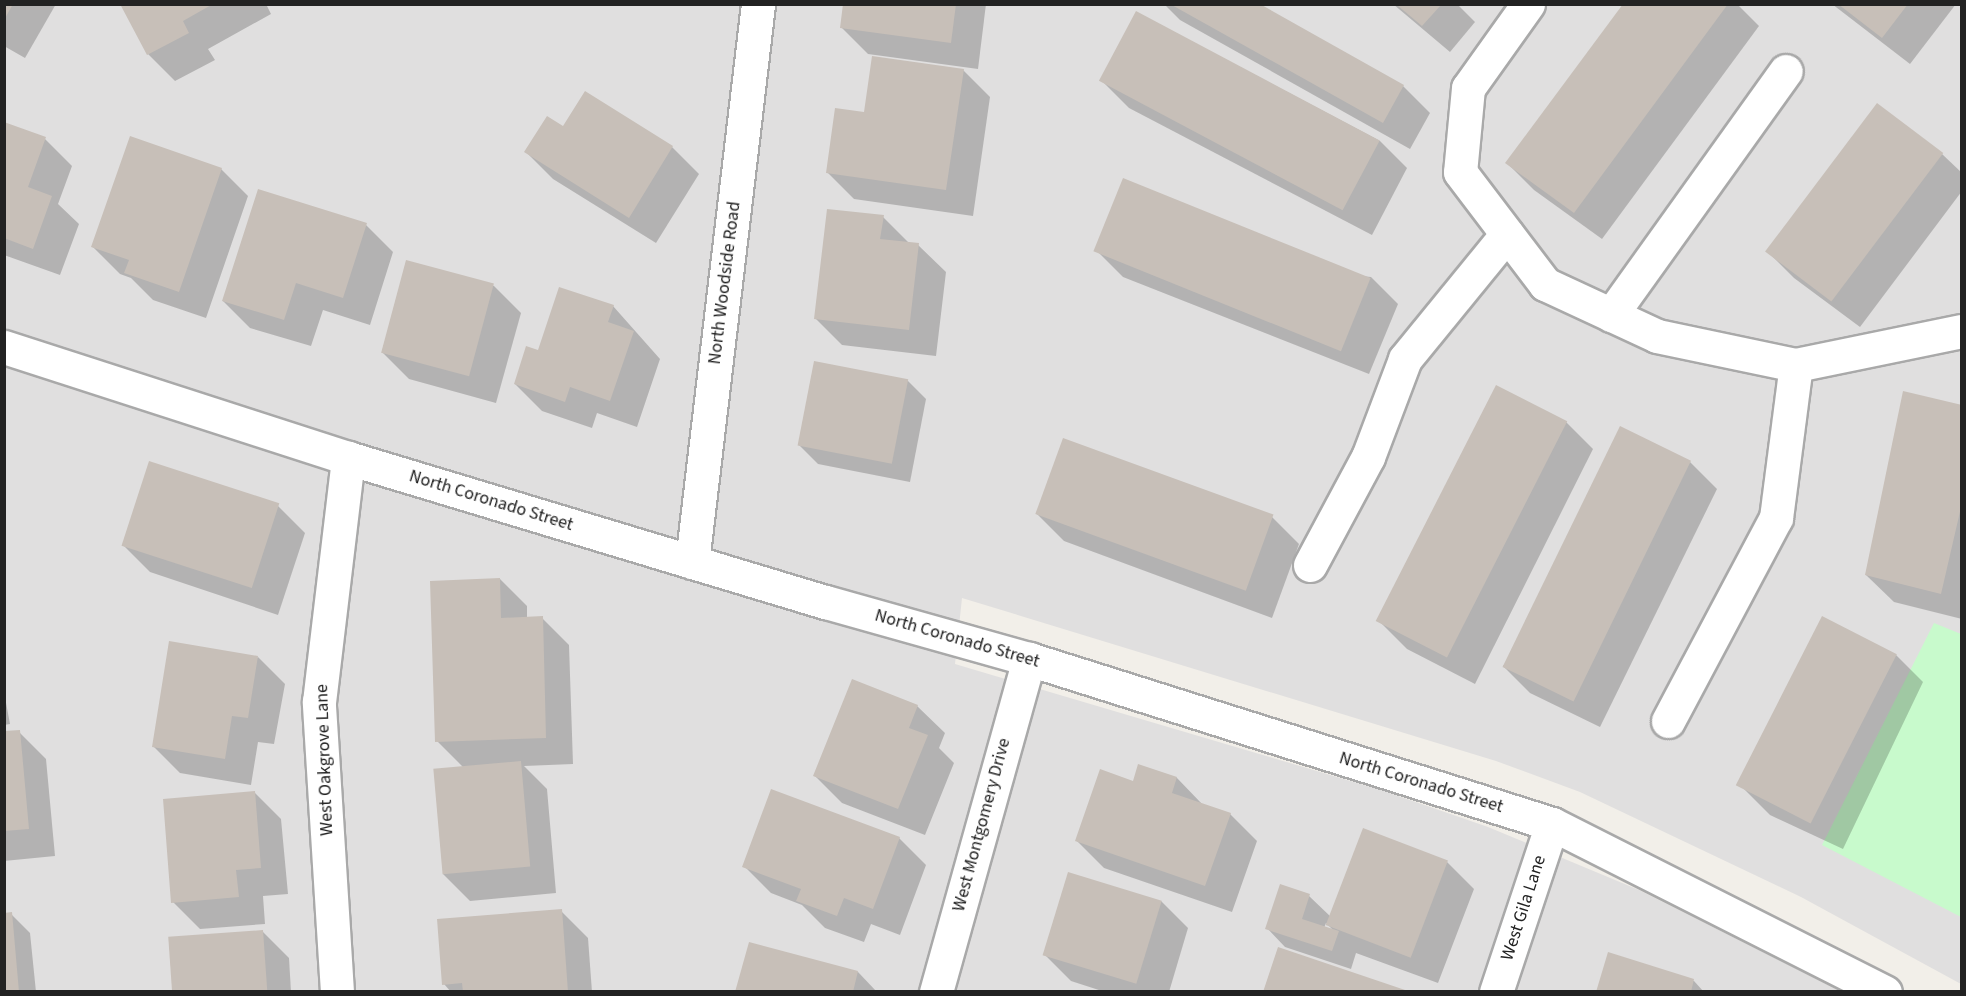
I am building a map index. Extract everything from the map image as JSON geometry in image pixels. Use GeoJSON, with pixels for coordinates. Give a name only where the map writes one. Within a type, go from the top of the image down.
{"type":"FeatureCollection","features":[{"type":"Feature","properties":{"kind":"street","name":"North Woodside Road"},"geometry":{"type":"LineString","coordinates":[[692,562],[758,4]]}},
{"type":"Feature","properties":{"kind":"street"},"geometry":{"type":"LineString","coordinates":[[1528,4],[1468,88],[1460,172],[1545,284],[1657,336],[1796,365],[1962,331]]}},
{"type":"Feature","properties":{"kind":"street"},"geometry":{"type":"LineString","coordinates":[[1611,315],[1786,71]]}},
{"type":"Feature","properties":{"kind":"street"},"geometry":{"type":"LineString","coordinates":[[1310,565],[1368,457],[1406,359],[1507,234]]}},
{"type":"Feature","properties":{"kind":"street","name":"North Coronado Street"},"geometry":{"type":"LineString","coordinates":[[4,347],[348,458],[692,562],[1029,659],[1552,824],[1885,992]]}},
{"type":"Feature","properties":{"kind":"street"},"geometry":{"type":"LineString","coordinates":[[1668,721],[1776,518],[1796,365]]}},
{"type":"Feature","properties":{"kind":"street","name":"West Oakgrove Lane"},"geometry":{"type":"LineString","coordinates":[[337,992],[319,702],[348,458]]}},
{"type":"Feature","properties":{"kind":"street","name":"West Montgomery Drive"},"geometry":{"type":"LineString","coordinates":[[936,992],[1029,659]]}},
{"type":"Feature","properties":{"kind":"street","name":"West Gila Lane"},"geometry":{"type":"LineString","coordinates":[[1496,992],[1552,824]]}},
{"type":"Feature","properties":{"kind":"shaded area"},"geometry":{"type":"Polygon","coordinates":[[[5,5],[1961,5],[1961,984],[1801,897],[1580,792],[1496,761],[962,598],[955,664],[1381,790],[1488,827],[1639,890],[1840,991],[5,992],[5,5]]]}},
{"type":"Feature","properties":{"kind":"green space"},"geometry":{"type":"Polygon","coordinates":[[[1934,623],[1961,634],[1961,917],[1822,845],[1934,623]]]}},
{"type":"Feature","properties":{"kind":"building"},"geometry":{"type":"Polygon","coordinates":[[[4,4],[13,4],[4,20],[4,4]]]}},
{"type":"Feature","properties":{"kind":"building"},"geometry":{"type":"Polygon","coordinates":[[[120,4],[213,4],[183,21],[189,33],[147,55],[120,4]]]}},
{"type":"Feature","properties":{"kind":"building"},"geometry":{"type":"Polygon","coordinates":[[[843,4],[956,4],[951,43],[840,28],[843,4]]]}},
{"type":"Feature","properties":{"kind":"building"},"geometry":{"type":"Polygon","coordinates":[[[1170,4],[1260,4],[1404,85],[1383,123],[1170,4]]]}},
{"type":"Feature","properties":{"kind":"building"},"geometry":{"type":"Polygon","coordinates":[[[1623,4],[1728,4],[1574,213],[1505,163],[1623,4]]]}},
{"type":"Feature","properties":{"kind":"building"},"geometry":{"type":"Polygon","coordinates":[[[1838,4],[1908,4],[1882,38],[1838,4]]]}},
{"type":"Feature","properties":{"kind":"building"},"geometry":{"type":"Polygon","coordinates":[[[1397,5],[1441,5],[1422,26],[1397,5]]]}},
{"type":"Feature","properties":{"kind":"building"},"geometry":{"type":"Polygon","coordinates":[[[1136,11],[1380,141],[1343,210],[1099,81],[1136,11]]]}},
{"type":"Feature","properties":{"kind":"building"},"geometry":{"type":"Polygon","coordinates":[[[872,56],[964,69],[946,190],[826,173],[835,108],[864,112],[872,56]]]}},
{"type":"Feature","properties":{"kind":"building"},"geometry":{"type":"Polygon","coordinates":[[[585,91],[673,146],[629,218],[524,152],[547,116],[563,126],[585,91]]]}},
{"type":"Feature","properties":{"kind":"building"},"geometry":{"type":"Polygon","coordinates":[[[1877,103],[1943,153],[1831,301],[1765,252],[1877,103]]]}},
{"type":"Feature","properties":{"kind":"building"},"geometry":{"type":"Polygon","coordinates":[[[4,122],[46,137],[28,187],[52,196],[33,249],[4,238],[4,122]]]}},
{"type":"Feature","properties":{"kind":"building"},"geometry":{"type":"Polygon","coordinates":[[[130,136],[222,168],[179,292],[124,273],[129,260],[91,247],[130,136]]]}},
{"type":"Feature","properties":{"kind":"building"},"geometry":{"type":"Polygon","coordinates":[[[1123,178],[1371,278],[1341,351],[1093,251],[1123,178]]]}},
{"type":"Feature","properties":{"kind":"building"},"geometry":{"type":"Polygon","coordinates":[[[258,189],[367,223],[343,298],[296,283],[284,320],[222,301],[258,189]]]}},
{"type":"Feature","properties":{"kind":"building"},"geometry":{"type":"Polygon","coordinates":[[[827,209],[884,215],[880,239],[919,243],[909,330],[814,319],[827,209]]]}},
{"type":"Feature","properties":{"kind":"building"},"geometry":{"type":"Polygon","coordinates":[[[406,260],[494,284],[469,376],[381,353],[406,260]]]}},
{"type":"Feature","properties":{"kind":"building"},"geometry":{"type":"Polygon","coordinates":[[[559,287],[614,305],[608,322],[634,331],[610,401],[570,387],[565,402],[514,384],[526,346],[538,350],[559,287]]]}},
{"type":"Feature","properties":{"kind":"building"},"geometry":{"type":"Polygon","coordinates":[[[814,361],[908,379],[892,464],[798,445],[814,361]]]}},
{"type":"Feature","properties":{"kind":"building"},"geometry":{"type":"Polygon","coordinates":[[[1496,385],[1567,421],[1447,657],[1376,621],[1496,385]]]}},
{"type":"Feature","properties":{"kind":"building"},"geometry":{"type":"Polygon","coordinates":[[[1903,391],[1962,405],[1962,503],[1941,594],[1865,575],[1903,391]]]}},
{"type":"Feature","properties":{"kind":"building"},"geometry":{"type":"Polygon","coordinates":[[[1620,426],[1691,461],[1574,702],[1503,667],[1620,426]]]}},
{"type":"Feature","properties":{"kind":"building"},"geometry":{"type":"Polygon","coordinates":[[[1063,438],[1273,515],[1246,591],[1035,514],[1063,438]]]}},
{"type":"Feature","properties":{"kind":"building"},"geometry":{"type":"Polygon","coordinates":[[[149,461],[279,503],[252,588],[121,546],[149,461]]]}},
{"type":"Feature","properties":{"kind":"building"},"geometry":{"type":"Polygon","coordinates":[[[500,578],[501,618],[543,616],[546,738],[435,742],[430,581],[500,578]]]}},
{"type":"Feature","properties":{"kind":"building"},"geometry":{"type":"Polygon","coordinates":[[[1822,616],[1897,654],[1811,823],[1736,785],[1822,616]]]}},
{"type":"Feature","properties":{"kind":"building"},"geometry":{"type":"Polygon","coordinates":[[[169,641],[258,656],[248,718],[232,716],[225,759],[152,747],[169,641]]]}},
{"type":"Feature","properties":{"kind":"building"},"geometry":{"type":"Polygon","coordinates":[[[852,679],[918,705],[909,728],[928,735],[898,809],[813,776],[852,679]]]}},
{"type":"Feature","properties":{"kind":"building"},"geometry":{"type":"Polygon","coordinates":[[[20,730],[29,829],[4,831],[4,731],[20,730]]]}},
{"type":"Feature","properties":{"kind":"building"},"geometry":{"type":"Polygon","coordinates":[[[521,761],[530,867],[443,874],[433,769],[521,761]]]}},
{"type":"Feature","properties":{"kind":"building"},"geometry":{"type":"Polygon","coordinates":[[[1138,764],[1177,777],[1172,793],[1231,813],[1205,886],[1075,841],[1100,769],[1133,781],[1138,764]]]}},
{"type":"Feature","properties":{"kind":"building"},"geometry":{"type":"Polygon","coordinates":[[[771,789],[900,837],[873,909],[844,898],[837,916],[796,901],[801,889],[742,867],[771,789]]]}},
{"type":"Feature","properties":{"kind":"building"},"geometry":{"type":"Polygon","coordinates":[[[255,791],[261,868],[236,870],[239,897],[171,903],[163,799],[255,791]]]}},
{"type":"Feature","properties":{"kind":"building"},"geometry":{"type":"Polygon","coordinates":[[[1363,828],[1448,861],[1411,958],[1326,925],[1363,828]]]}},
{"type":"Feature","properties":{"kind":"building"},"geometry":{"type":"Polygon","coordinates":[[[1068,872],[1162,901],[1136,984],[1043,955],[1068,872]]]}},
{"type":"Feature","properties":{"kind":"building"},"geometry":{"type":"Polygon","coordinates":[[[1280,884],[1310,894],[1302,919],[1339,931],[1332,951],[1265,929],[1280,884]]]}},
{"type":"Feature","properties":{"kind":"building"},"geometry":{"type":"Polygon","coordinates":[[[562,909],[568,992],[463,992],[462,983],[442,985],[437,919],[562,909]]]}},
{"type":"Feature","properties":{"kind":"building"},"geometry":{"type":"Polygon","coordinates":[[[12,912],[19,992],[4,992],[4,913],[12,912]]]}},
{"type":"Feature","properties":{"kind":"building"},"geometry":{"type":"Polygon","coordinates":[[[263,930],[267,992],[172,992],[168,937],[263,930]]]}},
{"type":"Feature","properties":{"kind":"building"},"geometry":{"type":"Polygon","coordinates":[[[749,942],[858,971],[853,992],[735,992],[749,942]]]}},
{"type":"Feature","properties":{"kind":"building"},"geometry":{"type":"Polygon","coordinates":[[[1278,947],[1408,991],[1408,992],[1263,992],[1278,947]]]}},
{"type":"Feature","properties":{"kind":"building"},"geometry":{"type":"Polygon","coordinates":[[[1608,952],[1694,979],[1691,992],[1596,992],[1608,952]]]}}]}
